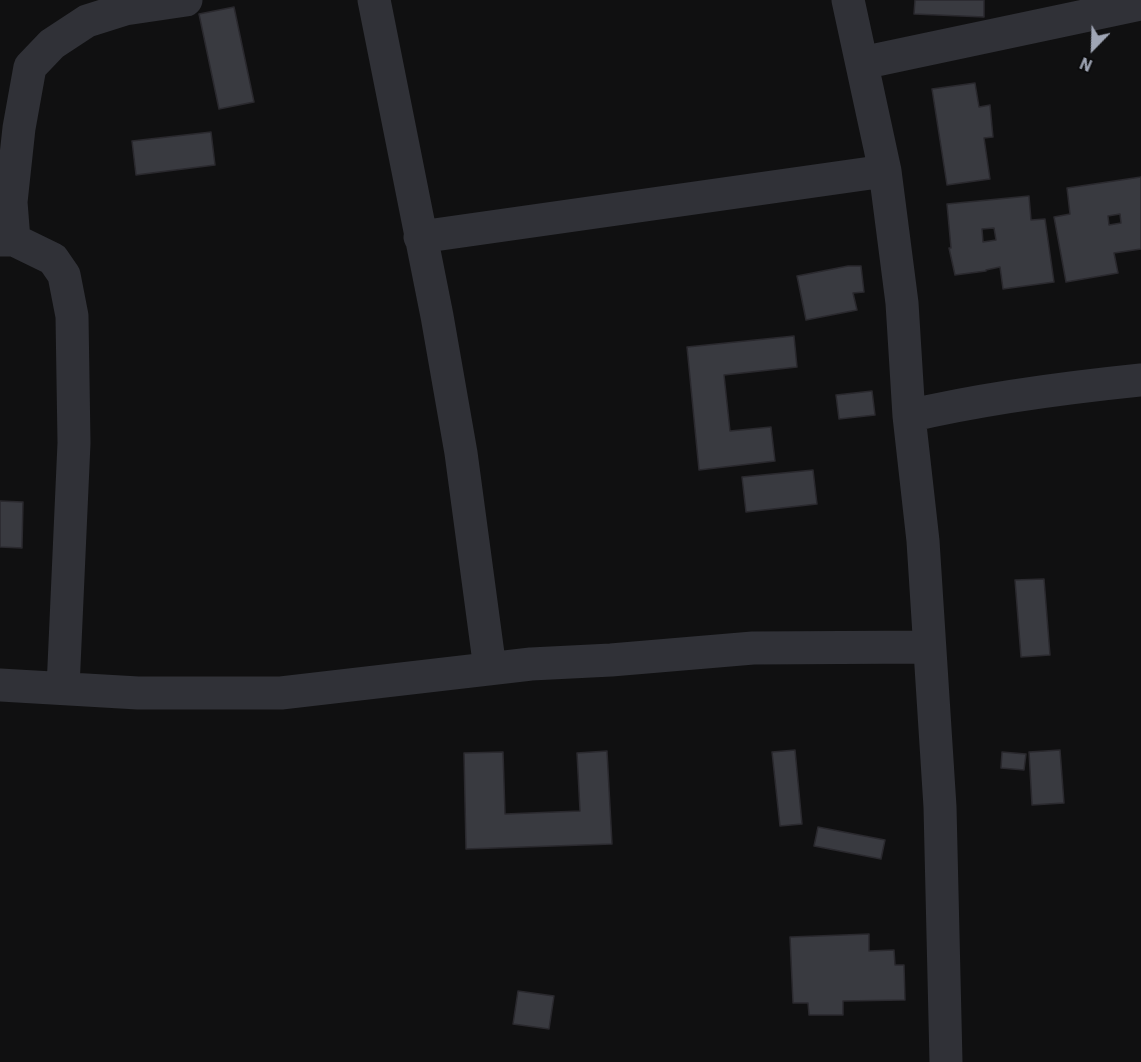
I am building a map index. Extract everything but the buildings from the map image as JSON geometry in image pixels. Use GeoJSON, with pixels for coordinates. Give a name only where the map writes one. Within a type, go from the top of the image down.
{"type":"FeatureCollection","features":[{"type":"Feature","properties":{"kind":"street"},"geometry":{"type":"LineString","coordinates":[[63,688],[74,443],[72,316],[64,275],[53,259],[7,240],[19,128],[30,67],[52,44],[87,21],[125,9],[186,0]]}},
{"type":"Feature","properties":{"kind":"street"},"geometry":{"type":"LineString","coordinates":[[375,0],[437,316],[461,453],[490,669]]}},
{"type":"Feature","properties":{"kind":"street"},"geometry":{"type":"LineString","coordinates":[[848,0],[885,171],[902,303],[909,416],[923,541],[940,807],[946,1062]]}},
{"type":"Feature","properties":{"kind":"street"},"geometry":{"type":"LineString","coordinates":[[862,63],[1141,4]]}},
{"type":"Feature","properties":{"kind":"street"},"geometry":{"type":"LineString","coordinates":[[420,237],[885,171]]}},
{"type":"Feature","properties":{"kind":"street"},"geometry":{"type":"LineString","coordinates":[[909,416],[958,405],[1090,385],[1141,380]]}},
{"type":"Feature","properties":{"kind":"street"},"geometry":{"type":"LineString","coordinates":[[0,685],[138,693],[281,693],[531,664],[753,648],[929,647]]}}]}
